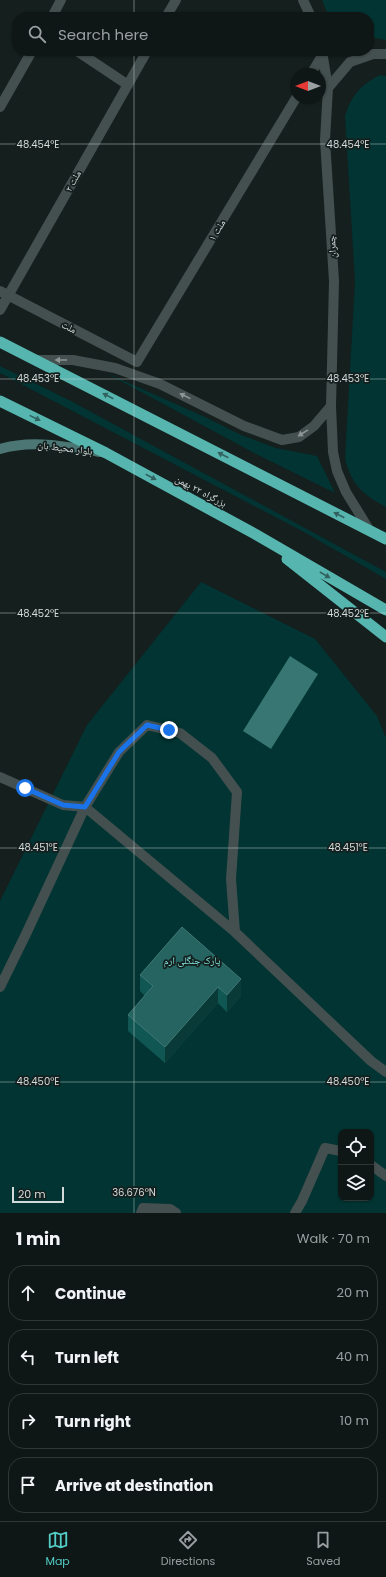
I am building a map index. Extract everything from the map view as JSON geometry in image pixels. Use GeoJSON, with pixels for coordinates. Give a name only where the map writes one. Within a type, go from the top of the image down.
{"type":"FeatureCollection","features":[{"type":"Feature","properties":{"kind":"highway"},"geometry":{"type":"LineString","coordinates":[[0,342],[386,539]]}},
{"type":"Feature","properties":{"kind":"highway","name":"بزرگراه ۲۲ بهمن"},"geometry":{"type":"LineString","coordinates":[[0,401],[106,453],[255,534],[386,610]]}},
{"type":"Feature","properties":{"kind":"highway"},"geometry":{"type":"LineString","coordinates":[[255,534],[386,637]]}},
{"type":"Feature","properties":{"kind":"main road","name":"بلوار محیط بان"},"geometry":{"type":"LineString","coordinates":[[0,449],[13,445],[46,444],[106,453]]}},
{"type":"Feature","properties":{"kind":"street"},"geometry":{"type":"LineString","coordinates":[[55,12],[61,0]]}},
{"type":"Feature","properties":{"kind":"street"},"geometry":{"type":"LineString","coordinates":[[169,12],[176,0]]}},
{"type":"Feature","properties":{"kind":"street"},"geometry":{"type":"LineString","coordinates":[[302,0],[308,12]]}},
{"type":"Feature","properties":{"kind":"street"},"geometry":{"type":"LineString","coordinates":[[374,54],[386,54]]}},
{"type":"Feature","properties":{"kind":"street"},"geometry":{"type":"LineString","coordinates":[[0,107],[29,56]]}},
{"type":"Feature","properties":{"kind":"street"},"geometry":{"type":"LineString","coordinates":[[84,56],[128,85]]}},
{"type":"Feature","properties":{"kind":"street","name":"ملت ۲"},"geometry":{"type":"LineString","coordinates":[[0,310],[4,293],[144,56]]}},
{"type":"Feature","properties":{"kind":"street"},"geometry":{"type":"LineString","coordinates":[[314,68],[320,56]]}},
{"type":"Feature","properties":{"kind":"street","name":"چمران"},"geometry":{"type":"LineString","coordinates":[[323,56],[328,88],[325,140],[334,281],[331,406],[333,452],[337,471],[346,492],[370,531]]}},
{"type":"Feature","properties":{"kind":"street"},"geometry":{"type":"LineString","coordinates":[[328,88],[350,62],[367,56]]}},
{"type":"Feature","properties":{"kind":"street","name":"ملت ۱"},"geometry":{"type":"LineString","coordinates":[[137,362],[292,104]]}},
{"type":"Feature","properties":{"kind":"street","name":"ملت"},"geometry":{"type":"LineString","coordinates":[[4,293],[137,362]]}},
{"type":"Feature","properties":{"kind":"street"},"geometry":{"type":"LineString","coordinates":[[36,360],[73,360],[115,368],[160,384],[244,426],[282,440],[299,436],[314,426],[331,406]]}},
{"type":"Feature","properties":{"kind":"street"},"geometry":{"type":"LineString","coordinates":[[0,987],[85,807],[119,752],[147,725],[180,733],[212,758],[237,792],[231,879],[235,932]]}},
{"type":"Feature","properties":{"kind":"street"},"geometry":{"type":"LineString","coordinates":[[0,777],[63,805],[85,807],[235,932],[371,1061],[386,1072]]}},
{"type":"Feature","properties":{"kind":"street"},"geometry":{"type":"LineString","coordinates":[[295,1213],[302,1201],[325,1148],[338,1150]]}},
{"type":"Feature","properties":{"kind":"street"},"geometry":{"type":"LineString","coordinates":[[374,1167],[386,1176]]}},
{"type":"Feature","properties":{"kind":"street"},"geometry":{"type":"LineString","coordinates":[[141,1213],[143,1208],[170,1209],[176,1213]]}},
{"type":"Feature","properties":{"kind":"green space"},"geometry":{"type":"Polygon","coordinates":[[[322,0],[386,0],[386,40],[374,38],[374,12],[327,12],[322,0]]]}},
{"type":"Feature","properties":{"kind":"green space"},"geometry":{"type":"Polygon","coordinates":[[[380,75],[386,76],[386,507],[370,498],[359,488],[351,476],[345,459],[355,281],[345,116],[350,102],[358,91],[367,82],[380,75]]]}},
{"type":"Feature","properties":{"kind":"green space"},"geometry":{"type":"Polygon","coordinates":[[[0,366],[71,401],[386,572],[386,579],[302,531],[0,373],[0,366]]]}},
{"type":"Feature","properties":{"kind":"green space"},"geometry":{"type":"Polygon","coordinates":[[[106,373],[205,417],[239,434],[276,448],[317,456],[335,493],[256,454],[106,373]]]}},
{"type":"Feature","properties":{"kind":"green space","name":"پارک جنگلی ارم"},"geometry":{"type":"Polygon","coordinates":[[[201,582],[315,639],[377,716],[386,738],[386,1213],[0,1213],[0,901],[87,725],[201,582]]]}},
{"type":"Feature","properties":{"kind":"shaded area"},"geometry":{"type":"Polygon","coordinates":[[[290,656],[318,674],[271,749],[243,731],[290,656]]]}},
{"type":"Feature","properties":{"kind":"building"},"geometry":{"type":"Polygon","coordinates":[[[182,927],[241,979],[227,995],[218,987],[165,1047],[128,1015],[153,986],[140,975],[182,927]]]}},
{"type":"Feature","properties":{"kind":"route"},"geometry":{"type":"LineString","coordinates":[[25,788],[63,805],[85,807],[119,752],[147,725],[169,730]]}}]}
